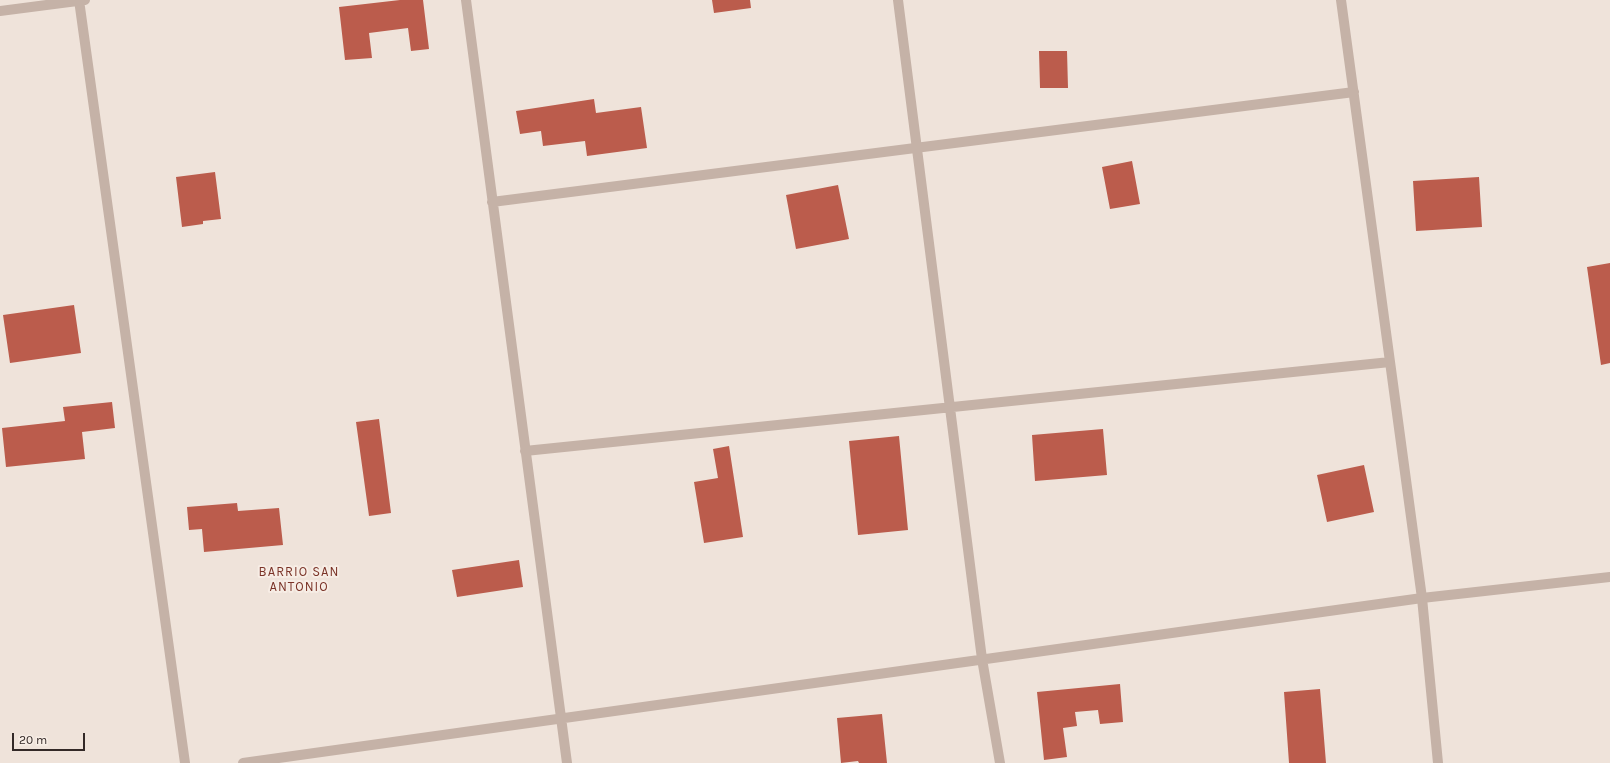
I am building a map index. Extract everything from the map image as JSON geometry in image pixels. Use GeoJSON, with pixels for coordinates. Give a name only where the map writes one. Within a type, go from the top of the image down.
{"type":"FeatureCollection","features":[{"type":"Feature","properties":{"kind":"street"},"geometry":{"type":"LineString","coordinates":[[0,11],[81,0],[185,763]]}},
{"type":"Feature","properties":{"kind":"street"},"geometry":{"type":"LineString","coordinates":[[466,0],[567,763]]}},
{"type":"Feature","properties":{"kind":"street"},"geometry":{"type":"LineString","coordinates":[[898,0],[982,659],[1000,763]]}},
{"type":"Feature","properties":{"kind":"street"},"geometry":{"type":"LineString","coordinates":[[1341,0],[1422,598],[1438,763]]}},
{"type":"Feature","properties":{"kind":"street"},"geometry":{"type":"LineString","coordinates":[[492,202],[1354,92]]}},
{"type":"Feature","properties":{"kind":"street"},"geometry":{"type":"LineString","coordinates":[[525,451],[1390,362]]}},
{"type":"Feature","properties":{"kind":"street"},"geometry":{"type":"LineString","coordinates":[[243,763],[1422,598],[1610,577]]}},
{"type":"Feature","properties":{"kind":"building"},"geometry":{"type":"Polygon","coordinates":[[[400,0],[423,0],[429,49],[411,51],[408,28],[369,33],[372,58],[345,60],[339,7],[400,0]]]}},
{"type":"Feature","properties":{"kind":"building"},"geometry":{"type":"Polygon","coordinates":[[[712,0],[750,0],[751,8],[714,13],[712,0]]]}},
{"type":"Feature","properties":{"kind":"building"},"geometry":{"type":"Polygon","coordinates":[[[1039,51],[1067,51],[1068,88],[1040,88],[1039,51]]]}},
{"type":"Feature","properties":{"kind":"building"},"geometry":{"type":"Polygon","coordinates":[[[594,99],[596,113],[641,107],[647,148],[587,156],[585,141],[543,146],[541,131],[520,134],[516,111],[594,99]]]}},
{"type":"Feature","properties":{"kind":"building"},"geometry":{"type":"Polygon","coordinates":[[[1132,161],[1140,204],[1110,209],[1102,167],[1132,161]]]}},
{"type":"Feature","properties":{"kind":"building"},"geometry":{"type":"Polygon","coordinates":[[[215,172],[221,219],[203,221],[203,224],[182,227],[176,177],[215,172]]]}},
{"type":"Feature","properties":{"kind":"building"},"geometry":{"type":"Polygon","coordinates":[[[1479,177],[1482,227],[1416,231],[1413,181],[1479,177]]]}},
{"type":"Feature","properties":{"kind":"building"},"geometry":{"type":"Polygon","coordinates":[[[838,185],[849,239],[796,249],[786,195],[838,185]]]}},
{"type":"Feature","properties":{"kind":"building"},"geometry":{"type":"Polygon","coordinates":[[[1610,263],[1610,363],[1601,365],[1587,267],[1610,263]]]}},
{"type":"Feature","properties":{"kind":"building"},"geometry":{"type":"Polygon","coordinates":[[[74,305],[81,353],[10,363],[3,315],[74,305]]]}},
{"type":"Feature","properties":{"kind":"building"},"geometry":{"type":"Polygon","coordinates":[[[112,402],[115,428],[82,432],[85,459],[6,467],[2,428],[65,421],[63,407],[112,402]]]}},
{"type":"Feature","properties":{"kind":"building"},"geometry":{"type":"Polygon","coordinates":[[[379,419],[391,513],[369,516],[356,422],[379,419]]]}},
{"type":"Feature","properties":{"kind":"building"},"geometry":{"type":"Polygon","coordinates":[[[1103,429],[1107,475],[1035,481],[1032,435],[1103,429]]]}},
{"type":"Feature","properties":{"kind":"building"},"geometry":{"type":"Polygon","coordinates":[[[899,436],[908,530],[858,535],[849,441],[899,436]]]}},
{"type":"Feature","properties":{"kind":"building"},"geometry":{"type":"Polygon","coordinates":[[[729,446],[743,537],[704,543],[694,482],[718,478],[713,449],[729,446]]]}},
{"type":"Feature","properties":{"kind":"building"},"geometry":{"type":"Polygon","coordinates":[[[1364,465],[1374,512],[1327,522],[1317,475],[1364,465]]]}},
{"type":"Feature","properties":{"kind":"building"},"geometry":{"type":"Polygon","coordinates":[[[237,503],[238,511],[279,508],[283,545],[204,552],[202,529],[189,530],[187,507],[237,503]]]}},
{"type":"Feature","properties":{"kind":"building"},"geometry":{"type":"Polygon","coordinates":[[[519,560],[523,587],[457,597],[452,570],[519,560]]]}},
{"type":"Feature","properties":{"kind":"building"},"geometry":{"type":"Polygon","coordinates":[[[1120,684],[1123,722],[1100,724],[1098,710],[1075,712],[1077,726],[1063,728],[1067,757],[1044,760],[1037,692],[1120,684]]]}},
{"type":"Feature","properties":{"kind":"building"},"geometry":{"type":"Polygon","coordinates":[[[1320,689],[1326,763],[1289,763],[1284,692],[1320,689]]]}},
{"type":"Feature","properties":{"kind":"building"},"geometry":{"type":"Polygon","coordinates":[[[882,714],[887,763],[859,763],[858,761],[841,763],[837,718],[882,714]]]}},
{"type":"Feature","properties":{"kind":"district","name":"BARRIO SAN ANTONIO"},"geometry":{"type":"Point","coordinates":[299,580]}}]}
